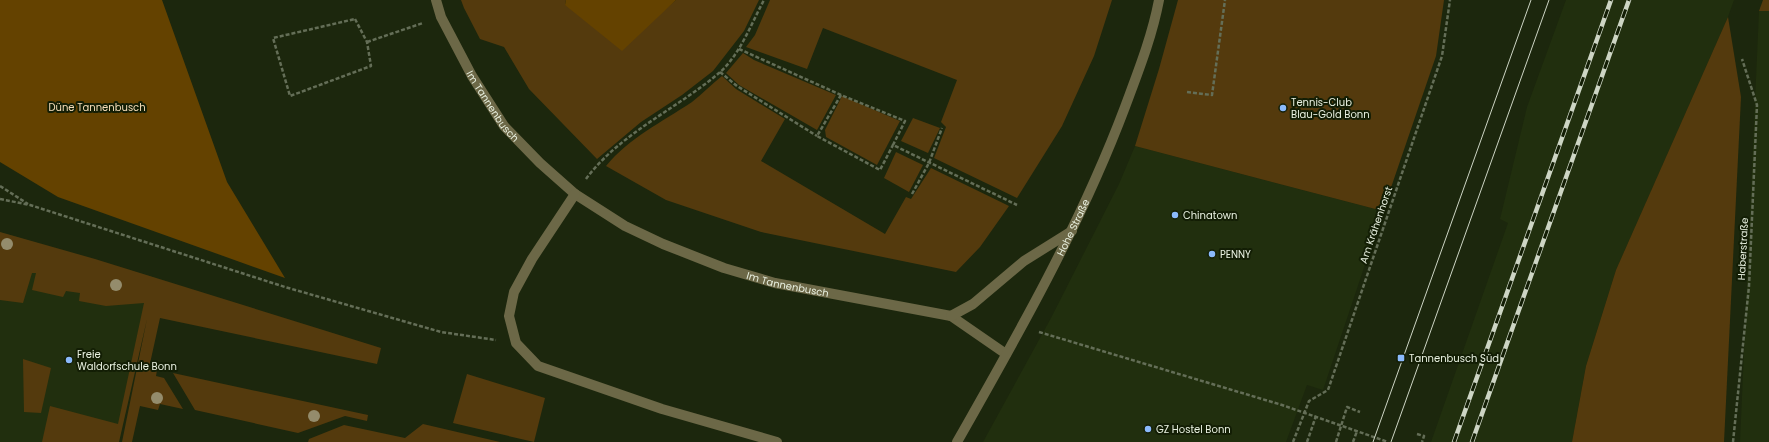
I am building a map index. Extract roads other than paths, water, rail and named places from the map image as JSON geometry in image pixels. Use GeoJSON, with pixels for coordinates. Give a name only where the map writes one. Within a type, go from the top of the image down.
{"type":"FeatureCollection","features":[{"type":"Feature","properties":{"kind":"street","name":"Im Tannenbusch"},"geometry":{"type":"LineString","coordinates":[[436,0],[441,17],[472,76],[504,126],[540,163],[575,194],[625,226],[663,244],[724,268],[775,283],[951,316],[1006,354]]}},
{"type":"Feature","properties":{"kind":"street","name":"Hohe Straße"},"geometry":{"type":"LineString","coordinates":[[957,442],[1072,231],[1111,144],[1139,69],[1159,0]]}},
{"type":"Feature","properties":{"kind":"street"},"geometry":{"type":"LineString","coordinates":[[575,194],[532,259],[514,292],[509,316],[516,343],[538,366],[662,409],[777,442]]}},
{"type":"Feature","properties":{"kind":"street"},"geometry":{"type":"LineString","coordinates":[[951,316],[973,304],[1024,261],[1072,231]]}},
{"type":"Feature","properties":{"kind":"tram line"},"geometry":{"type":"LineString","coordinates":[[1373,442],[1531,0]]}},
{"type":"Feature","properties":{"kind":"tram line"},"geometry":{"type":"LineString","coordinates":[[1391,442],[1549,0]]}},
{"type":"Feature","properties":{"kind":"railway"},"geometry":{"type":"LineString","coordinates":[[1454,442],[1611,0]]}},
{"type":"Feature","properties":{"kind":"railway"},"geometry":{"type":"LineString","coordinates":[[1472,442],[1629,0]]}},
{"type":"Feature","properties":{"kind":"place","name":"Tennis-Club Blau-Gold Bonn"},"geometry":{"type":"Point","coordinates":[1283,108]}},
{"type":"Feature","properties":{"kind":"place","name":"Chinatown"},"geometry":{"type":"Point","coordinates":[1175,215]}},
{"type":"Feature","properties":{"kind":"place","name":"PENNY"},"geometry":{"type":"Point","coordinates":[1212,254]}},
{"type":"Feature","properties":{"kind":"place","name":"Tannenbusch Süd"},"geometry":{"type":"Point","coordinates":[1401,358]}},
{"type":"Feature","properties":{"kind":"place","name":"Freie Waldorfschule Bonn"},"geometry":{"type":"Point","coordinates":[69,360]}},
{"type":"Feature","properties":{"kind":"place","name":"GZ Hostel Bonn"},"geometry":{"type":"Point","coordinates":[1148,429]}},
{"type":"Feature","properties":{"kind":"park label","name":"Düne Tannenbusch"},"geometry":{"type":"Point","coordinates":[97,107]}}]}
